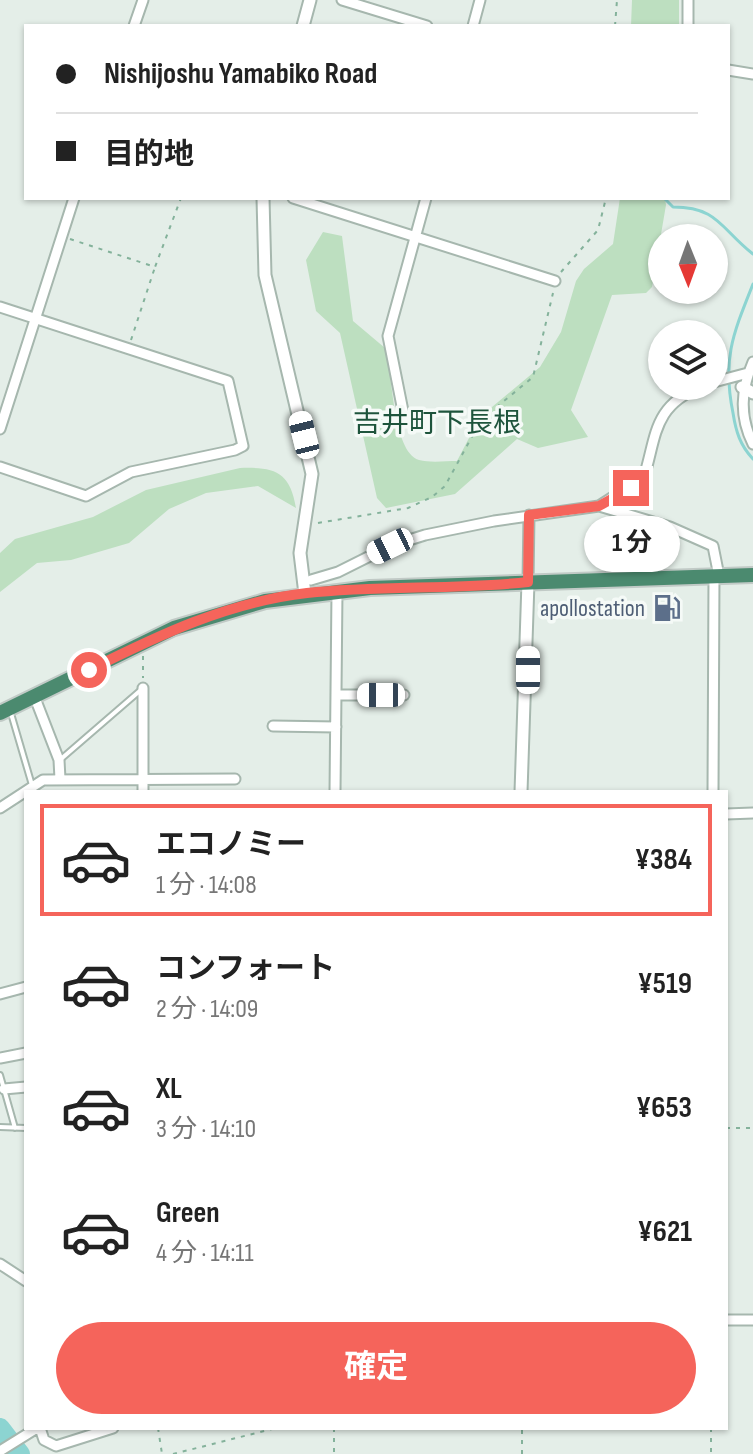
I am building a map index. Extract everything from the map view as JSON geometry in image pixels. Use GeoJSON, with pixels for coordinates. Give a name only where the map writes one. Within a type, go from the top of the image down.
{"type":"FeatureCollection","features":[{"type":"Feature","properties":{"kind":"highway"},"geometry":{"type":"LineString","coordinates":[[4,710],[35,698],[143,643],[217,613],[308,587],[337,591],[753,575]]}},
{"type":"Feature","properties":{"kind":"street"},"geometry":{"type":"LineString","coordinates":[[135,24],[143,0]]}},
{"type":"Feature","properties":{"kind":"street"},"geometry":{"type":"LineString","coordinates":[[304,24],[310,0]]}},
{"type":"Feature","properties":{"kind":"street"},"geometry":{"type":"LineString","coordinates":[[342,0],[420,24]]}},
{"type":"Feature","properties":{"kind":"street"},"geometry":{"type":"LineString","coordinates":[[474,24],[480,0]]}},
{"type":"Feature","properties":{"kind":"street"},"geometry":{"type":"LineString","coordinates":[[688,0],[688,24]]}},
{"type":"Feature","properties":{"kind":"street"},"geometry":{"type":"LineString","coordinates":[[730,70],[753,74]]}},
{"type":"Feature","properties":{"kind":"street"},"geometry":{"type":"LineString","coordinates":[[0,429],[73,200]]}},
{"type":"Feature","properties":{"kind":"street"},"geometry":{"type":"LineString","coordinates":[[263,200],[265,275],[310,461],[312,486],[300,553],[308,587],[402,542],[529,515],[599,506],[670,527],[713,546],[716,576],[713,790]]}},
{"type":"Feature","properties":{"kind":"street"},"geometry":{"type":"LineString","coordinates":[[299,200],[555,281]]}},
{"type":"Feature","properties":{"kind":"street"},"geometry":{"type":"LineString","coordinates":[[403,411],[388,336],[425,200]]}},
{"type":"Feature","properties":{"kind":"street"},"geometry":{"type":"LineString","coordinates":[[0,307],[228,381],[243,446],[131,472],[86,496],[0,467]]}},
{"type":"Feature","properties":{"kind":"street"},"geometry":{"type":"LineString","coordinates":[[753,362],[748,373],[747,431],[753,444]]}},
{"type":"Feature","properties":{"kind":"street"},"geometry":{"type":"LineString","coordinates":[[728,378],[748,373]]}},
{"type":"Feature","properties":{"kind":"street"},"geometry":{"type":"LineString","coordinates":[[599,506],[644,477],[657,422],[676,400]]}},
{"type":"Feature","properties":{"kind":"street"},"geometry":{"type":"LineString","coordinates":[[521,790],[529,515]]}},
{"type":"Feature","properties":{"kind":"street"},"geometry":{"type":"LineString","coordinates":[[335,790],[337,591]]}},
{"type":"Feature","properties":{"kind":"street"},"geometry":{"type":"LineString","coordinates":[[143,688],[143,790]]}},
{"type":"Feature","properties":{"kind":"street"},"geometry":{"type":"LineString","coordinates":[[336,695],[404,695]]}},
{"type":"Feature","properties":{"kind":"street"},"geometry":{"type":"LineString","coordinates":[[35,698],[59,760],[60,779]]}},
{"type":"Feature","properties":{"kind":"street"},"geometry":{"type":"LineString","coordinates":[[273,726],[336,727]]}},
{"type":"Feature","properties":{"kind":"street"},"geometry":{"type":"LineString","coordinates":[[33,789],[43,780],[60,779],[235,779]]}},
{"type":"Feature","properties":{"kind":"street"},"geometry":{"type":"LineString","coordinates":[[0,808],[24,794]]}},
{"type":"Feature","properties":{"kind":"street"},"geometry":{"type":"LineString","coordinates":[[728,814],[753,813]]}},
{"type":"Feature","properties":{"kind":"street"},"geometry":{"type":"LineString","coordinates":[[0,994],[24,988]]}},
{"type":"Feature","properties":{"kind":"street"},"geometry":{"type":"LineString","coordinates":[[0,1058],[24,1053]]}},
{"type":"Feature","properties":{"kind":"street"},"geometry":{"type":"LineString","coordinates":[[4,1089],[24,1087]]}},
{"type":"Feature","properties":{"kind":"street"},"geometry":{"type":"LineString","coordinates":[[0,1264],[24,1280]]}},
{"type":"Feature","properties":{"kind":"street"},"geometry":{"type":"LineString","coordinates":[[728,1320],[753,1320]]}},
{"type":"Feature","properties":{"kind":"street"},"geometry":{"type":"LineString","coordinates":[[0,1451],[35,1430]]}},
{"type":"Feature","properties":{"kind":"street"},"geometry":{"type":"LineString","coordinates":[[39,1430],[44,1440],[56,1446],[107,1430]]}},
{"type":"Feature","properties":{"kind":"lane"},"geometry":{"type":"LineString","coordinates":[[59,760],[143,688]]}},
{"type":"Feature","properties":{"kind":"lane"},"geometry":{"type":"LineString","coordinates":[[4,710],[33,789]]}},
{"type":"Feature","properties":{"kind":"lane"},"geometry":{"type":"LineString","coordinates":[[0,1075],[15,1128]]}},
{"type":"Feature","properties":{"kind":"lane"},"geometry":{"type":"LineString","coordinates":[[0,1127],[24,1128]]}},
{"type":"Feature","properties":{"kind":"path"},"geometry":{"type":"LineString","coordinates":[[615,24],[617,0]]}},
{"type":"Feature","properties":{"kind":"path"},"geometry":{"type":"LineString","coordinates":[[128,349],[180,200]]}},
{"type":"Feature","properties":{"kind":"path"},"geometry":{"type":"LineString","coordinates":[[305,522],[326,523],[408,508],[432,497],[445,486],[481,420],[533,377],[555,281],[565,265],[598,230],[606,200]]}},
{"type":"Feature","properties":{"kind":"path"},"geometry":{"type":"LineString","coordinates":[[62,236],[155,267]]}},
{"type":"Feature","properties":{"kind":"path"},"geometry":{"type":"LineString","coordinates":[[143,643],[143,688]]}},
{"type":"Feature","properties":{"kind":"path"},"geometry":{"type":"LineString","coordinates":[[728,1128],[753,1128]]}},
{"type":"Feature","properties":{"kind":"path"},"geometry":{"type":"LineString","coordinates":[[158,1430],[162,1454]]}},
{"type":"Feature","properties":{"kind":"path"},"geometry":{"type":"LineString","coordinates":[[173,1454],[268,1430]]}},
{"type":"Feature","properties":{"kind":"path"},"geometry":{"type":"LineString","coordinates":[[334,1430],[334,1454]]}},
{"type":"Feature","properties":{"kind":"path"},"geometry":{"type":"LineString","coordinates":[[522,1430],[522,1454]]}},
{"type":"Feature","properties":{"kind":"path"},"geometry":{"type":"LineString","coordinates":[[711,1430],[711,1454]]}},
{"type":"Feature","properties":{"kind":"green space"},"geometry":{"type":"Polygon","coordinates":[[[632,0],[679,0],[679,24],[631,24],[632,0]]]}},
{"type":"Feature","properties":{"kind":"green space"},"geometry":{"type":"Polygon","coordinates":[[[620,200],[665,200],[663,224],[648,224],[648,291],[612,295],[571,410],[588,437],[538,448],[517,439],[455,494],[386,508],[377,498],[340,333],[316,311],[306,260],[323,232],[342,236],[353,321],[385,348],[403,442],[410,454],[423,461],[457,461],[480,417],[540,367],[561,332],[576,281],[584,269],[613,244],[620,200]]]}},
{"type":"Feature","properties":{"kind":"green space"},"geometry":{"type":"Polygon","coordinates":[[[240,468],[271,470],[285,479],[296,508],[258,486],[206,493],[169,509],[129,543],[71,560],[37,563],[0,592],[0,553],[15,539],[93,517],[146,490],[240,468]]]}},
{"type":"Feature","properties":{"kind":"waterway"},"geometry":{"type":"LineString","coordinates":[[666,200],[673,207],[709,215],[753,254]]}},
{"type":"Feature","properties":{"kind":"waterway"},"geometry":{"type":"LineString","coordinates":[[753,284],[735,333],[729,362],[734,420],[745,449],[753,459]]}},
{"type":"Feature","properties":{"kind":"waterway"},"geometry":{"type":"LineString","coordinates":[[0,1428],[20,1454]]}},
{"type":"Feature","properties":{"kind":"place","name":"apollostation"},"geometry":{"type":"Point","coordinates":[667,608]}},
{"type":"Feature","properties":{"kind":"district","name":"吉井町下長根"},"geometry":{"type":"Point","coordinates":[437,423]}},
{"type":"Feature","properties":{"kind":"route"},"geometry":{"type":"LineString","coordinates":[[89,670],[174,628],[265,601],[354,590],[528,582],[525,572],[529,515],[599,506],[631,488]]}}]}
